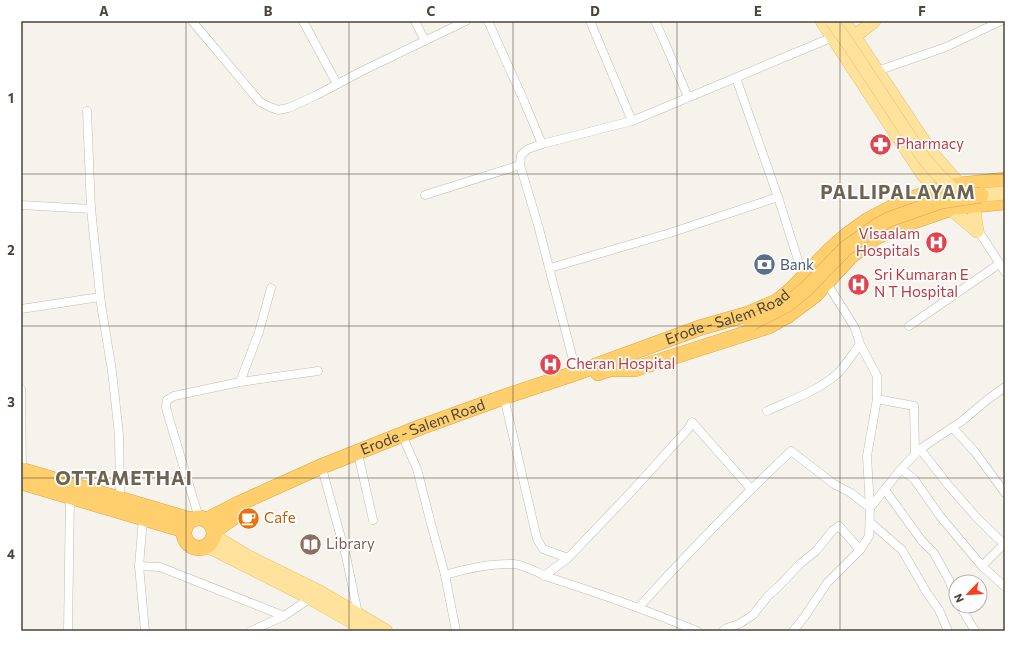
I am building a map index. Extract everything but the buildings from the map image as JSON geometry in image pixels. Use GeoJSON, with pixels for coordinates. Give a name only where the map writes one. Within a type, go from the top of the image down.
{"type":"FeatureCollection","features":[{"type":"Feature","properties":{"kind":"highway","name":"Erode - Salem Road"},"geometry":{"type":"LineString","coordinates":[[204,532],[238,504],[320,467],[504,400],[577,376],[699,328],[748,314],[778,300],[804,279],[831,249],[868,220],[936,182],[942,187],[1005,180]]}},
{"type":"Feature","properties":{"kind":"highway"},"geometry":{"type":"LineString","coordinates":[[610,369],[751,323],[786,306],[805,290],[845,249],[877,226],[890,219],[941,201],[967,204]]}},
{"type":"Feature","properties":{"kind":"highway","name":"Erode - Salem Road"},"geometry":{"type":"LineString","coordinates":[[577,376],[610,369],[635,369],[770,326],[787,316],[815,295],[850,257],[876,237],[900,226],[967,204],[1005,202]]}},
{"type":"Feature","properties":{"kind":"highway","name":"Erode - Salem Road"},"geometry":{"type":"LineString","coordinates":[[204,532],[324,472],[359,458],[404,437]]}},
{"type":"Feature","properties":{"kind":"highway"},"geometry":{"type":"LineString","coordinates":[[21,476],[120,499],[204,532]]}},
{"type":"Feature","properties":{"kind":"highway"},"geometry":{"type":"LineString","coordinates":[[21,476],[70,496],[143,518],[204,532]]}},
{"type":"Feature","properties":{"kind":"main road"},"geometry":{"type":"LineString","coordinates":[[822,21],[918,166],[936,182],[967,204]]}},
{"type":"Feature","properties":{"kind":"main road"},"geometry":{"type":"LineString","coordinates":[[832,21],[925,160],[936,182],[958,192],[967,204],[978,231]]}},
{"type":"Feature","properties":{"kind":"main road"},"geometry":{"type":"LineString","coordinates":[[844,21],[931,152],[960,185],[978,231]]}},
{"type":"Feature","properties":{"kind":"main road"},"geometry":{"type":"LineString","coordinates":[[836,42],[855,36],[873,21]]}},
{"type":"Feature","properties":{"kind":"main road"},"geometry":{"type":"LineString","coordinates":[[967,204],[1005,193]]}},
{"type":"Feature","properties":{"kind":"main road"},"geometry":{"type":"LineString","coordinates":[[204,532],[315,595],[370,629],[386,631]]}},
{"type":"Feature","properties":{"kind":"main road"},"geometry":{"type":"LineString","coordinates":[[315,595],[358,614],[370,629]]}},
{"type":"Feature","properties":{"kind":"street"},"geometry":{"type":"LineString","coordinates":[[192,21],[260,102],[278,110],[288,108],[466,21]]}},
{"type":"Feature","properties":{"kind":"street"},"geometry":{"type":"LineString","coordinates":[[416,21],[425,41]]}},
{"type":"Feature","properties":{"kind":"street"},"geometry":{"type":"LineString","coordinates":[[488,21],[542,144]]}},
{"type":"Feature","properties":{"kind":"street"},"geometry":{"type":"LineString","coordinates":[[590,21],[632,121]]}},
{"type":"Feature","properties":{"kind":"street"},"geometry":{"type":"LineString","coordinates":[[655,21],[688,97]]}},
{"type":"Feature","properties":{"kind":"street"},"geometry":{"type":"LineString","coordinates":[[877,71],[946,47],[1001,21]]}},
{"type":"Feature","properties":{"kind":"street"},"geometry":{"type":"LineString","coordinates":[[305,22],[337,84]]}},
{"type":"Feature","properties":{"kind":"street"},"geometry":{"type":"LineString","coordinates":[[577,376],[550,268],[520,165],[520,154],[528,149],[542,144],[632,121],[736,78],[836,42]]}},
{"type":"Feature","properties":{"kind":"street"},"geometry":{"type":"LineString","coordinates":[[736,78],[778,197],[804,279],[815,295]]}},
{"type":"Feature","properties":{"kind":"street"},"geometry":{"type":"LineString","coordinates":[[87,111],[91,209],[100,297],[112,371],[119,435],[120,499]]}},
{"type":"Feature","properties":{"kind":"street"},"geometry":{"type":"LineString","coordinates":[[425,195],[520,165]]}},
{"type":"Feature","properties":{"kind":"street"},"geometry":{"type":"LineString","coordinates":[[550,268],[670,233],[778,197]]}},
{"type":"Feature","properties":{"kind":"street"},"geometry":{"type":"LineString","coordinates":[[21,205],[91,209]]}},
{"type":"Feature","properties":{"kind":"street"},"geometry":{"type":"LineString","coordinates":[[978,231],[1005,272]]}},
{"type":"Feature","properties":{"kind":"street"},"geometry":{"type":"LineString","coordinates":[[909,326],[999,264]]}},
{"type":"Feature","properties":{"kind":"street"},"geometry":{"type":"LineString","coordinates":[[793,631],[827,583],[860,550],[869,536],[870,522],[867,456],[877,399],[877,376],[860,344],[855,328],[816,266]]}},
{"type":"Feature","properties":{"kind":"street"},"geometry":{"type":"LineString","coordinates":[[240,382],[259,332],[271,288]]}},
{"type":"Feature","properties":{"kind":"street"},"geometry":{"type":"LineString","coordinates":[[21,309],[100,297]]}},
{"type":"Feature","properties":{"kind":"street"},"geometry":{"type":"LineString","coordinates":[[767,411],[814,389],[834,377],[860,344]]}},
{"type":"Feature","properties":{"kind":"street"},"geometry":{"type":"LineString","coordinates":[[204,532],[168,415],[166,407],[168,400],[174,396],[240,382],[318,371]]}},
{"type":"Feature","properties":{"kind":"street"},"geometry":{"type":"LineString","coordinates":[[870,508],[901,469],[918,451],[953,428],[986,400],[1005,387]]}},
{"type":"Feature","properties":{"kind":"street"},"geometry":{"type":"LineString","coordinates":[[21,391],[21,476]]}},
{"type":"Feature","properties":{"kind":"street"},"geometry":{"type":"LineString","coordinates":[[877,399],[914,406],[918,451],[978,520],[1005,544],[982,566]]}},
{"type":"Feature","properties":{"kind":"street"},"geometry":{"type":"LineString","coordinates":[[504,400],[537,539],[543,549],[568,558]]}},
{"type":"Feature","properties":{"kind":"street"},"geometry":{"type":"LineString","coordinates":[[544,576],[568,558],[632,491],[692,422],[751,489]]}},
{"type":"Feature","properties":{"kind":"street"},"geometry":{"type":"LineString","coordinates":[[953,428],[975,452],[1005,493]]}},
{"type":"Feature","properties":{"kind":"street"},"geometry":{"type":"LineString","coordinates":[[404,437],[417,469],[445,574],[456,631]]}},
{"type":"Feature","properties":{"kind":"street"},"geometry":{"type":"LineString","coordinates":[[640,607],[686,555],[791,451],[834,484],[851,493],[870,508]]}},
{"type":"Feature","properties":{"kind":"street"},"geometry":{"type":"LineString","coordinates":[[359,458],[373,520]]}},
{"type":"Feature","properties":{"kind":"street"},"geometry":{"type":"LineString","coordinates":[[901,469],[914,479],[940,516],[982,566],[1005,587]]}},
{"type":"Feature","properties":{"kind":"street"},"geometry":{"type":"LineString","coordinates":[[324,472],[346,556],[358,614]]}},
{"type":"Feature","properties":{"kind":"street"},"geometry":{"type":"LineString","coordinates":[[885,490],[922,541],[934,553],[948,578]]}},
{"type":"Feature","properties":{"kind":"street"},"geometry":{"type":"LineString","coordinates":[[68,631],[70,496]]}},
{"type":"Feature","properties":{"kind":"street"},"geometry":{"type":"LineString","coordinates":[[143,518],[139,566],[145,631]]}},
{"type":"Feature","properties":{"kind":"street"},"geometry":{"type":"LineString","coordinates":[[870,522],[902,550],[927,594],[939,610],[948,631]]}},
{"type":"Feature","properties":{"kind":"street"},"geometry":{"type":"LineString","coordinates":[[723,631],[739,624],[753,615],[768,596],[778,588],[801,563],[816,551],[833,530],[839,526],[860,550]]}},
{"type":"Feature","properties":{"kind":"street"},"geometry":{"type":"LineString","coordinates":[[445,574],[466,568],[495,564],[516,564],[544,576],[640,607],[697,631]]}},
{"type":"Feature","properties":{"kind":"street"},"geometry":{"type":"LineString","coordinates":[[139,566],[160,567],[284,616]]}},
{"type":"Feature","properties":{"kind":"street"},"geometry":{"type":"LineString","coordinates":[[251,631],[284,616],[315,595]]}},
{"type":"Feature","properties":{"kind":"street"},"geometry":{"type":"LineString","coordinates":[[965,614],[975,631]]}},
{"type":"Feature","properties":{"kind":"place","name":"Pharmacy"},"geometry":{"type":"Point","coordinates":[880,144]}},
{"type":"Feature","properties":{"kind":"place","name":"Visaalam Hospitals"},"geometry":{"type":"Point","coordinates":[936,243]}},
{"type":"Feature","properties":{"kind":"place","name":"Bank"},"geometry":{"type":"Point","coordinates":[765,265]}},
{"type":"Feature","properties":{"kind":"place","name":"Sri Kumaran E N T Hospital"},"geometry":{"type":"Point","coordinates":[858,284]}},
{"type":"Feature","properties":{"kind":"place","name":"Cheran Hospital"},"geometry":{"type":"Point","coordinates":[551,364]}},
{"type":"Feature","properties":{"kind":"place","name":"Cafe"},"geometry":{"type":"Point","coordinates":[248,518]}},
{"type":"Feature","properties":{"kind":"place","name":"Library"},"geometry":{"type":"Point","coordinates":[310,544]}},
{"type":"Feature","properties":{"kind":"district","name":"PALLIPALAYAM"},"geometry":{"type":"Point","coordinates":[898,192]}},
{"type":"Feature","properties":{"kind":"district","name":"OTTAMETHAI"},"geometry":{"type":"Point","coordinates":[124,478]}}]}
